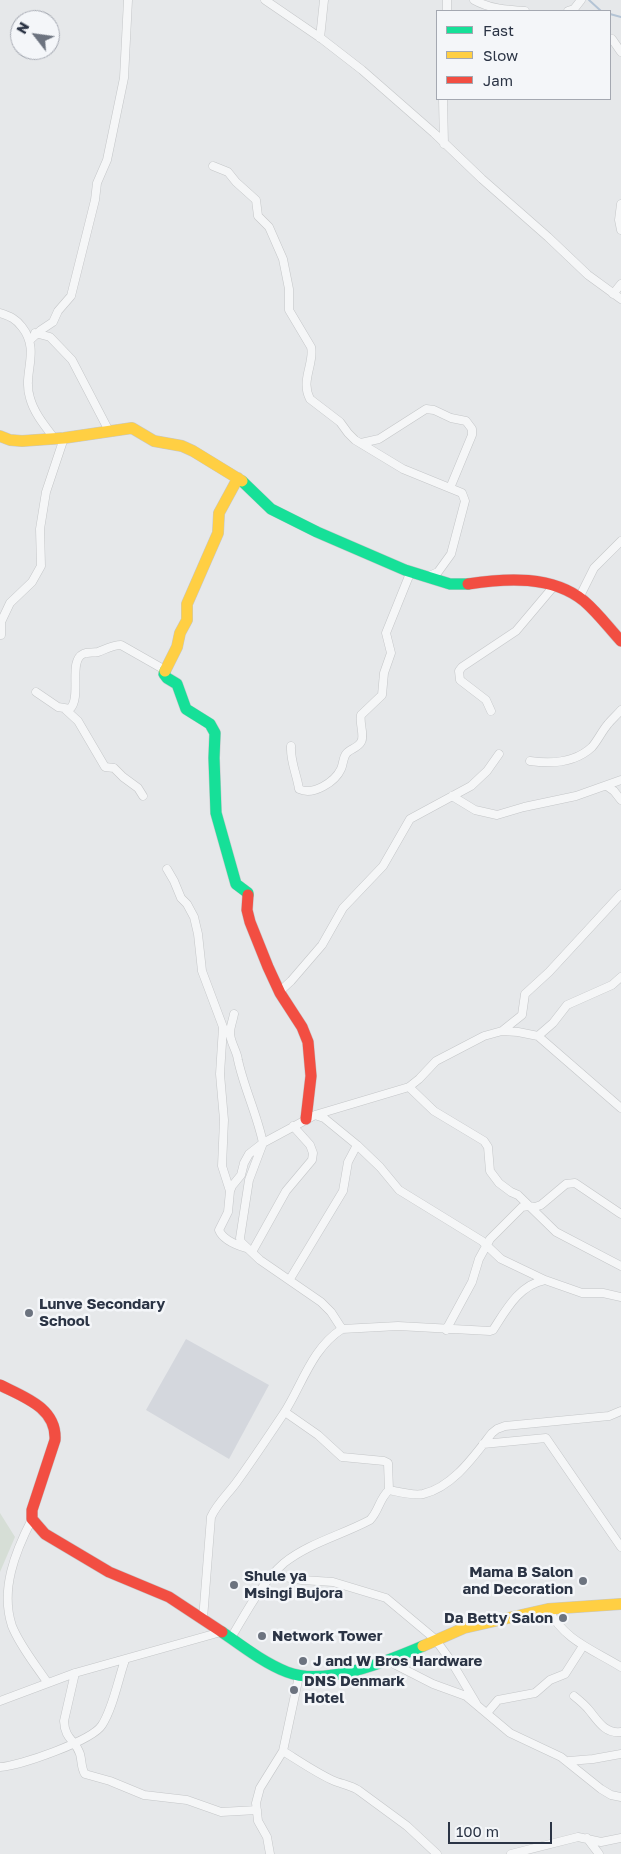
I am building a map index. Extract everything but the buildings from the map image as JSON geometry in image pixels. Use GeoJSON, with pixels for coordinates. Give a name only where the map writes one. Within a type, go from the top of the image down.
{"type":"FeatureCollection","features":[{"type":"Feature","properties":{"kind":"street"},"geometry":{"type":"LineString","coordinates":[[30,340],[53,322],[60,309],[71,296],[95,200],[96,186],[107,160],[124,78],[128,0]]}},
{"type":"Feature","properties":{"kind":"street"},"geometry":{"type":"LineString","coordinates":[[320,38],[324,0]]}},
{"type":"Feature","properties":{"kind":"street"},"geometry":{"type":"LineString","coordinates":[[474,0],[483,5],[515,10]]}},
{"type":"Feature","properties":{"kind":"street"},"geometry":{"type":"LineString","coordinates":[[571,10],[574,9],[580,0]]}},
{"type":"Feature","properties":{"kind":"street"},"geometry":{"type":"LineString","coordinates":[[269,1],[362,70],[548,236],[588,275],[621,299]]}},
{"type":"Feature","properties":{"kind":"street"},"geometry":{"type":"LineString","coordinates":[[612,39],[621,52]]}},
{"type":"Feature","properties":{"kind":"street"},"geometry":{"type":"LineString","coordinates":[[443,100],[444,144]]}},
{"type":"Feature","properties":{"kind":"street"},"geometry":{"type":"LineString","coordinates":[[213,166],[228,172],[236,182],[255,198],[258,216],[269,227],[279,251],[289,289],[289,310],[312,351],[307,374],[309,397],[340,422],[351,437],[403,470],[462,493],[465,501],[450,554],[438,572],[427,577]]}},
{"type":"Feature","properties":{"kind":"street"},"geometry":{"type":"LineString","coordinates":[[621,204],[619,220],[621,230]]}},
{"type":"Feature","properties":{"kind":"street"},"geometry":{"type":"LineString","coordinates":[[613,294],[621,284]]}},
{"type":"Feature","properties":{"kind":"street"},"geometry":{"type":"LineString","coordinates":[[0,313],[14,318],[30,340],[32,351],[28,388],[29,398],[34,411],[58,438]]}},
{"type":"Feature","properties":{"kind":"street"},"geometry":{"type":"LineString","coordinates":[[26,332],[37,333],[52,339],[72,360],[109,431]]}},
{"type":"Feature","properties":{"kind":"street"},"geometry":{"type":"LineString","coordinates":[[361,443],[378,439],[426,409],[466,421],[472,429],[472,435],[450,488]]}},
{"type":"Feature","properties":{"kind":"street"},"geometry":{"type":"LineString","coordinates":[[0,436],[16,441],[58,438],[130,428],[154,441],[188,448],[238,478],[271,509],[326,536],[427,577],[459,585],[523,579],[554,586],[579,598],[621,641]]}},
{"type":"Feature","properties":{"kind":"street"},"geometry":{"type":"LineString","coordinates":[[2,635],[2,622],[10,603],[32,582],[41,566],[40,528],[58,438]]}},
{"type":"Feature","properties":{"kind":"street"},"geometry":{"type":"LineString","coordinates":[[238,478],[220,510],[218,534],[188,604],[187,620],[180,633],[175,651],[165,670],[165,676],[176,684],[186,709],[210,724],[215,733],[216,812],[236,884],[248,893],[247,910],[250,922],[280,992],[307,1037],[310,1051],[310,1117]]}},
{"type":"Feature","properties":{"kind":"street"},"geometry":{"type":"LineString","coordinates":[[579,598],[594,568],[621,541]]}},
{"type":"Feature","properties":{"kind":"street"},"geometry":{"type":"LineString","coordinates":[[291,746],[291,757],[299,789],[303,791],[322,788],[339,772],[346,754],[360,743],[362,739],[361,715],[382,695],[384,673],[391,653],[386,633],[411,571]]}},
{"type":"Feature","properties":{"kind":"street"},"geometry":{"type":"LineString","coordinates":[[491,711],[486,700],[460,680],[459,672],[462,667],[516,631],[554,586]]}},
{"type":"Feature","properties":{"kind":"street"},"geometry":{"type":"LineString","coordinates":[[66,710],[70,709],[75,702],[74,678],[79,658],[83,654],[97,652],[118,645],[165,670]]}},
{"type":"Feature","properties":{"kind":"street"},"geometry":{"type":"LineString","coordinates":[[36,692],[58,707],[66,710],[78,721],[104,767],[114,768],[138,788],[143,796]]}},
{"type":"Feature","properties":{"kind":"street"},"geometry":{"type":"LineString","coordinates":[[530,761],[556,763],[573,758],[586,751],[593,746],[607,725],[621,710]]}},
{"type":"Feature","properties":{"kind":"street"},"geometry":{"type":"LineString","coordinates":[[280,992],[322,945],[343,908],[383,866],[407,822],[414,816],[471,786],[487,771],[499,754]]}},
{"type":"Feature","properties":{"kind":"street"},"geometry":{"type":"LineString","coordinates":[[452,796],[475,810],[497,815],[568,798],[621,780]]}},
{"type":"Feature","properties":{"kind":"street"},"geometry":{"type":"LineString","coordinates":[[607,786],[621,800]]}},
{"type":"Feature","properties":{"kind":"street"},"geometry":{"type":"LineString","coordinates":[[167,869],[182,900],[187,904],[194,917],[202,971],[224,1027],[220,1074],[224,1117],[222,1166],[230,1191],[228,1212],[220,1226],[220,1232],[234,1244],[249,1250]]}},
{"type":"Feature","properties":{"kind":"street"},"geometry":{"type":"LineString","coordinates":[[230,1191],[241,1175],[248,1154],[262,1143],[310,1117],[409,1087],[420,1079],[436,1061],[484,1036],[502,1031],[522,1015],[524,998],[528,991],[549,972],[621,894]]}},
{"type":"Feature","properties":{"kind":"street"},"geometry":{"type":"LineString","coordinates":[[538,1036],[567,1005],[612,985],[621,976]]}},
{"type":"Feature","properties":{"kind":"street"},"geometry":{"type":"LineString","coordinates":[[234,1014],[230,1030],[231,1038],[241,1074],[259,1123],[262,1143],[248,1187],[241,1242],[327,1308],[342,1329]]}},
{"type":"Feature","properties":{"kind":"street"},"geometry":{"type":"LineString","coordinates":[[502,1031],[538,1036],[621,1108]]}},
{"type":"Feature","properties":{"kind":"street"},"geometry":{"type":"LineString","coordinates":[[409,1087],[434,1111],[484,1141],[488,1147],[491,1174],[499,1183],[518,1195],[556,1232],[621,1266]]}},
{"type":"Feature","properties":{"kind":"street"},"geometry":{"type":"LineString","coordinates":[[310,1117],[324,1118],[380,1167],[399,1190],[486,1245],[501,1260],[544,1280],[582,1293],[603,1292],[621,1297]]}},
{"type":"Feature","properties":{"kind":"street"},"geometry":{"type":"LineString","coordinates":[[249,1250],[286,1191],[312,1160],[313,1153],[310,1145],[292,1126]]}},
{"type":"Feature","properties":{"kind":"street"},"geometry":{"type":"LineString","coordinates":[[290,1280],[343,1191],[348,1162],[357,1145]]}},
{"type":"Feature","properties":{"kind":"street"},"geometry":{"type":"LineString","coordinates":[[446,1330],[472,1282],[478,1259],[486,1245],[520,1209],[541,1205],[566,1184],[575,1183],[621,1214]]}},
{"type":"Feature","properties":{"kind":"street"},"geometry":{"type":"LineString","coordinates":[[203,1618],[211,1517],[215,1508],[236,1483],[285,1412],[316,1354],[342,1329],[398,1326],[490,1331],[493,1330],[523,1290],[544,1280]]}},
{"type":"Feature","properties":{"kind":"street"},"geometry":{"type":"LineString","coordinates":[[0,1386],[46,1411],[52,1419],[57,1433],[33,1502],[32,1519],[10,1567],[6,1604],[10,1622],[17,1636],[47,1682]]}},
{"type":"Feature","properties":{"kind":"street"},"geometry":{"type":"LineString","coordinates":[[389,1490],[418,1494],[429,1492],[454,1478],[497,1429],[504,1426],[609,1416],[621,1411]]}},
{"type":"Feature","properties":{"kind":"street"},"geometry":{"type":"LineString","coordinates":[[0,1701],[75,1673],[226,1635],[274,1575],[290,1559],[370,1520],[382,1497],[389,1490],[388,1463],[342,1457],[318,1435],[285,1412]]}},
{"type":"Feature","properties":{"kind":"street"},"geometry":{"type":"LineString","coordinates":[[546,1421],[546,1438],[621,1547]]}},
{"type":"Feature","properties":{"kind":"street"},"geometry":{"type":"LineString","coordinates":[[483,1444],[546,1438]]}},
{"type":"Feature","properties":{"kind":"street"},"geometry":{"type":"LineString","coordinates":[[32,1519],[40,1530],[108,1572],[169,1597],[263,1660],[298,1676],[330,1676],[388,1661],[464,1628],[548,1609],[621,1604]]}},
{"type":"Feature","properties":{"kind":"street"},"geometry":{"type":"LineString","coordinates":[[274,1575],[302,1580],[333,1582],[386,1598],[435,1639],[451,1661],[477,1705]]}},
{"type":"Feature","properties":{"kind":"street"},"geometry":{"type":"LineString","coordinates":[[548,1609],[556,1623],[571,1638],[621,1667]]}},
{"type":"Feature","properties":{"kind":"street"},"geometry":{"type":"LineString","coordinates":[[487,1713],[498,1700],[535,1693],[550,1680],[565,1674],[583,1646]]}},
{"type":"Feature","properties":{"kind":"street"},"geometry":{"type":"LineString","coordinates":[[0,1768],[16,1765],[74,1743],[97,1731],[108,1713],[125,1660]]}},
{"type":"Feature","properties":{"kind":"street"},"geometry":{"type":"LineString","coordinates":[[388,1661],[433,1684],[466,1696],[510,1733],[569,1761],[600,1789],[611,1796],[621,1797]]}},
{"type":"Feature","properties":{"kind":"street"},"geometry":{"type":"LineString","coordinates":[[75,1673],[64,1720],[65,1733],[74,1743],[80,1755],[83,1772],[88,1776],[110,1781],[144,1796],[187,1800],[220,1812],[257,1810]]}},
{"type":"Feature","properties":{"kind":"street"},"geometry":{"type":"LineString","coordinates":[[270,1854],[267,1837],[258,1821],[256,1802],[260,1788],[283,1751],[298,1676]]}},
{"type":"Feature","properties":{"kind":"street"},"geometry":{"type":"LineString","coordinates":[[574,1696],[604,1727],[616,1733],[621,1732]]}},
{"type":"Feature","properties":{"kind":"street"},"geometry":{"type":"LineString","coordinates":[[283,1751],[322,1775],[358,1790],[407,1826],[437,1854]]}},
{"type":"Feature","properties":{"kind":"street"},"geometry":{"type":"LineString","coordinates":[[569,1761],[621,1754]]}},
{"type":"Feature","properties":{"kind":"street"},"geometry":{"type":"LineString","coordinates":[[511,1854],[578,1838],[587,1838],[601,1842],[621,1838]]}},
{"type":"Feature","properties":{"kind":"street"},"geometry":{"type":"LineString","coordinates":[[587,1838],[599,1854]]}},
{"type":"Feature","properties":{"kind":"shaded area"},"geometry":{"type":"Polygon","coordinates":[[[186,1339],[269,1385],[229,1459],[146,1410],[186,1339]]]}},
{"type":"Feature","properties":{"kind":"shaded area"},"geometry":{"type":"Polygon","coordinates":[[[0,1513],[15,1537],[0,1572],[0,1513]]]}},
{"type":"Feature","properties":{"kind":"waterway"},"geometry":{"type":"LineString","coordinates":[[589,0],[600,10]]}},
{"type":"Feature","properties":{"kind":"waterway"},"geometry":{"type":"LineString","coordinates":[[611,14],[621,17]]}},
{"type":"Feature","properties":{"kind":"traffic: fast"},"geometry":{"type":"LineString","coordinates":[[242,481],[271,509],[317,532],[405,570],[450,584],[468,584]]}},
{"type":"Feature","properties":{"kind":"traffic: fast"},"geometry":{"type":"LineString","coordinates":[[165,671],[164,674],[167,678],[177,684],[186,709],[210,724],[215,733],[216,813],[236,884],[248,895]]}},
{"type":"Feature","properties":{"kind":"traffic: fast"},"geometry":{"type":"LineString","coordinates":[[222,1632],[270,1664],[287,1672],[302,1676],[338,1674],[356,1670],[375,1665],[423,1646]]}},
{"type":"Feature","properties":{"kind":"traffic: slow"},"geometry":{"type":"LineString","coordinates":[[0,436],[10,440],[22,441],[64,438],[132,428],[154,441],[182,446],[193,451],[242,481]]}},
{"type":"Feature","properties":{"kind":"traffic: slow"},"geometry":{"type":"LineString","coordinates":[[165,671],[177,647],[180,633],[187,620],[187,604],[218,533],[219,513],[238,478]]}},
{"type":"Feature","properties":{"kind":"traffic: slow"},"geometry":{"type":"LineString","coordinates":[[423,1646],[464,1628],[548,1609],[621,1604]]}},
{"type":"Feature","properties":{"kind":"traffic: jam"},"geometry":{"type":"LineString","coordinates":[[468,584],[498,580],[528,580],[558,587],[584,601],[621,641]]}},
{"type":"Feature","properties":{"kind":"traffic: jam"},"geometry":{"type":"LineString","coordinates":[[248,895],[247,910],[250,922],[268,967],[280,993],[302,1027],[308,1042],[311,1076],[306,1119]]}},
{"type":"Feature","properties":{"kind":"traffic: jam"},"geometry":{"type":"LineString","coordinates":[[0,1385],[37,1405],[51,1420],[54,1429],[55,1440],[32,1510],[32,1519],[45,1534],[109,1572],[169,1597],[222,1632]]}},
{"type":"Feature","properties":{"kind":"place","name":"Lunve Secondary School"},"geometry":{"type":"Point","coordinates":[29,1313]}},
{"type":"Feature","properties":{"kind":"place","name":"Mama B Salon and Decoration"},"geometry":{"type":"Point","coordinates":[583,1581]}},
{"type":"Feature","properties":{"kind":"place","name":"Shule ya Msingi Bujora"},"geometry":{"type":"Point","coordinates":[234,1585]}},
{"type":"Feature","properties":{"kind":"place","name":"Da Betty Salon"},"geometry":{"type":"Point","coordinates":[563,1618]}},
{"type":"Feature","properties":{"kind":"place","name":"Network Tower"},"geometry":{"type":"Point","coordinates":[262,1636]}},
{"type":"Feature","properties":{"kind":"place","name":"J and W Bros Hardware"},"geometry":{"type":"Point","coordinates":[303,1661]}},
{"type":"Feature","properties":{"kind":"place","name":"DNS Denmark Hotel"},"geometry":{"type":"Point","coordinates":[294,1690]}}]}
